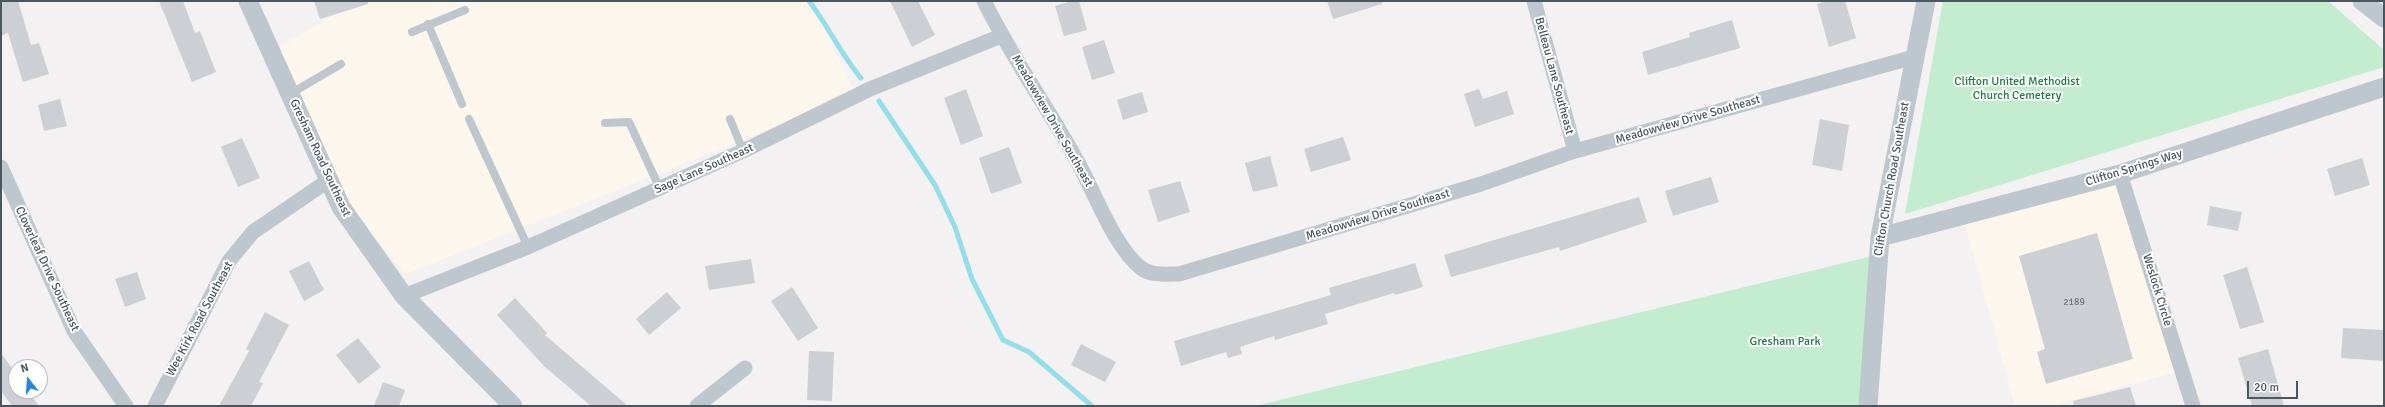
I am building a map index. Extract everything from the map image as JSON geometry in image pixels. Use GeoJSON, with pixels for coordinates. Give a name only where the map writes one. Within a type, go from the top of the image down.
{"type":"FeatureCollection","features":[{"type":"Feature","properties":{"kind":"street","name":"Gresham Road Southeast"},"geometry":{"type":"LineString","coordinates":[[248,1],[341,207],[404,296],[505,404]]}},
{"type":"Feature","properties":{"kind":"street","name":"Meadowview Drive Southeast"},"geometry":{"type":"LineString","coordinates":[[984,1],[1001,36],[1076,159],[1127,255],[1142,269],[1153,274],[1179,274],[1481,184],[1575,151],[1914,57]]}},
{"type":"Feature","properties":{"kind":"street","name":"Belleau Lane Southeast"},"geometry":{"type":"LineString","coordinates":[[1534,1],[1575,151]]}},
{"type":"Feature","properties":{"kind":"street","name":"Clifton Church Road Southeast"},"geometry":{"type":"LineString","coordinates":[[1868,406],[1880,237],[1926,1]]}},
{"type":"Feature","properties":{"kind":"street"},"geometry":{"type":"LineString","coordinates":[[2362,1],[2384,18]]}},
{"type":"Feature","properties":{"kind":"street","name":"Sage Lane Southeast"},"geometry":{"type":"LineString","coordinates":[[404,296],[528,247],[744,151],[870,89],[1001,36]]}},
{"type":"Feature","properties":{"kind":"street","name":"Clifton Springs Way"},"geometry":{"type":"LineString","coordinates":[[1880,237],[2120,174],[2384,87]]}},
{"type":"Feature","properties":{"kind":"street","name":"Cloverleaf Drive Southeast"},"geometry":{"type":"LineString","coordinates":[[1,167],[74,331],[126,406]]}},
{"type":"Feature","properties":{"kind":"street","name":"Weslock Circle"},"geometry":{"type":"LineString","coordinates":[[2120,174],[2193,406]]}},
{"type":"Feature","properties":{"kind":"street","name":"Wee Kirk Road Southeast"},"geometry":{"type":"LineString","coordinates":[[154,406],[229,261],[253,232],[329,180]]}},
{"type":"Feature","properties":{"kind":"street"},"geometry":{"type":"LineString","coordinates":[[696,406],[745,368]]}},
{"type":"Feature","properties":{"kind":"lane"},"geometry":{"type":"LineString","coordinates":[[412,32],[428,24],[465,10]]}},
{"type":"Feature","properties":{"kind":"lane"},"geometry":{"type":"LineString","coordinates":[[428,24],[462,104]]}},
{"type":"Feature","properties":{"kind":"lane"},"geometry":{"type":"LineString","coordinates":[[290,94],[341,64]]}},
{"type":"Feature","properties":{"kind":"lane"},"geometry":{"type":"LineString","coordinates":[[468,119],[528,247]]}},
{"type":"Feature","properties":{"kind":"lane"},"geometry":{"type":"LineString","coordinates":[[730,119],[744,151]]}},
{"type":"Feature","properties":{"kind":"lane"},"geometry":{"type":"LineString","coordinates":[[605,123],[629,122],[660,188]]}},
{"type":"Feature","properties":{"kind":"shaded area"},"geometry":{"type":"Polygon","coordinates":[[[358,1],[812,1],[856,95],[406,274],[344,202],[269,53],[358,1]]]}},
{"type":"Feature","properties":{"kind":"shaded area"},"geometry":{"type":"Polygon","coordinates":[[[2121,167],[2188,369],[2049,406],[2015,406],[1962,214],[2121,167]]]}},
{"type":"Feature","properties":{"kind":"green space","name":"Clifton United Methodist Church Cemetery"},"geometry":{"type":"Polygon","coordinates":[[[1943,1],[2328,1],[2384,50],[2384,67],[1905,214],[1943,1]]]}},
{"type":"Feature","properties":{"kind":"green space","name":"Gresham Park"},"geometry":{"type":"Polygon","coordinates":[[[1883,253],[1873,406],[1255,406],[1860,259],[1883,253]]]}},
{"type":"Feature","properties":{"kind":"building"},"geometry":{"type":"Polygon","coordinates":[[[1,1],[18,1],[31,45],[39,43],[49,74],[23,82],[8,33],[1,36],[1,1]]]}},
{"type":"Feature","properties":{"kind":"building"},"geometry":{"type":"Polygon","coordinates":[[[159,1],[183,1],[195,33],[200,31],[216,72],[192,82],[159,1]]]}},
{"type":"Feature","properties":{"kind":"building"},"geometry":{"type":"Polygon","coordinates":[[[314,1],[368,1],[368,4],[320,19],[314,1]]]}},
{"type":"Feature","properties":{"kind":"building"},"geometry":{"type":"Polygon","coordinates":[[[890,1],[918,1],[935,35],[912,47],[890,1]]]}},
{"type":"Feature","properties":{"kind":"building"},"geometry":{"type":"Polygon","coordinates":[[[1072,1],[1079,1],[1087,30],[1064,36],[1055,6],[1072,1]]]}},
{"type":"Feature","properties":{"kind":"building"},"geometry":{"type":"Polygon","coordinates":[[[1327,1],[1382,1],[1382,4],[1333,19],[1327,1]]]}},
{"type":"Feature","properties":{"kind":"building"},"geometry":{"type":"Polygon","coordinates":[[[1828,1],[1845,1],[1856,38],[1829,47],[1817,4],[1828,1]]]}},
{"type":"Feature","properties":{"kind":"building"},"geometry":{"type":"Polygon","coordinates":[[[1732,20],[1740,48],[1648,75],[1642,52],[1690,37],[1689,33],[1732,20]]]}},
{"type":"Feature","properties":{"kind":"building"},"geometry":{"type":"Polygon","coordinates":[[[1104,40],[1115,73],[1092,80],[1082,47],[1104,40]]]}},
{"type":"Feature","properties":{"kind":"building"},"geometry":{"type":"Polygon","coordinates":[[[966,89],[983,136],[961,145],[944,98],[966,89]]]}},
{"type":"Feature","properties":{"kind":"building"},"geometry":{"type":"Polygon","coordinates":[[[1479,89],[1483,99],[1507,91],[1514,114],[1475,127],[1464,94],[1479,89]]]}},
{"type":"Feature","properties":{"kind":"building"},"geometry":{"type":"Polygon","coordinates":[[[1142,92],[1148,112],[1123,120],[1117,100],[1142,92]]]}},
{"type":"Feature","properties":{"kind":"building"},"geometry":{"type":"Polygon","coordinates":[[[60,99],[67,126],[44,131],[38,105],[60,99]]]}},
{"type":"Feature","properties":{"kind":"building"},"geometry":{"type":"Polygon","coordinates":[[[1820,119],[1849,125],[1842,171],[1812,165],[1820,119]]]}},
{"type":"Feature","properties":{"kind":"building"},"geometry":{"type":"Polygon","coordinates":[[[1343,137],[1351,160],[1311,172],[1304,149],[1343,137]]]}},
{"type":"Feature","properties":{"kind":"building"},"geometry":{"type":"Polygon","coordinates":[[[242,138],[260,178],[238,187],[221,147],[242,138]]]}},
{"type":"Feature","properties":{"kind":"building"},"geometry":{"type":"Polygon","coordinates":[[[1009,147],[1022,183],[991,194],[979,158],[1009,147]]]}},
{"type":"Feature","properties":{"kind":"building"},"geometry":{"type":"Polygon","coordinates":[[[1270,156],[1278,186],[1253,192],[1245,163],[1270,156]]]}},
{"type":"Feature","properties":{"kind":"building"},"geometry":{"type":"Polygon","coordinates":[[[2362,158],[2370,185],[2335,196],[2327,169],[2362,158]]]}},
{"type":"Feature","properties":{"kind":"building"},"geometry":{"type":"Polygon","coordinates":[[[1711,177],[1719,202],[1673,216],[1665,191],[1711,177]]]}},
{"type":"Feature","properties":{"kind":"building"},"geometry":{"type":"Polygon","coordinates":[[[1180,181],[1190,212],[1158,222],[1148,190],[1180,181]]]}},
{"type":"Feature","properties":{"kind":"building"},"geometry":{"type":"Polygon","coordinates":[[[1639,197],[1647,222],[1560,251],[1559,247],[1451,277],[1444,255],[1639,197]]]}},
{"type":"Feature","properties":{"kind":"building"},"geometry":{"type":"Polygon","coordinates":[[[2210,206],[2242,212],[2238,231],[2207,225],[2210,206]]]}},
{"type":"Feature","properties":{"kind":"building"},"geometry":{"type":"Polygon","coordinates":[[[2097,233],[2133,359],[2046,384],[2037,352],[2045,349],[2019,256],[2097,233]]]}},
{"type":"Feature","properties":{"kind":"building"},"geometry":{"type":"Polygon","coordinates":[[[751,259],[755,283],[709,290],[705,266],[751,259]]]}},
{"type":"Feature","properties":{"kind":"building"},"geometry":{"type":"Polygon","coordinates":[[[309,261],[324,290],[304,301],[289,271],[309,261]]]}},
{"type":"Feature","properties":{"kind":"building"},"geometry":{"type":"Polygon","coordinates":[[[1415,263],[1423,287],[1395,295],[1394,293],[1325,314],[1328,324],[1275,340],[1274,336],[1240,347],[1242,354],[1228,358],[1226,352],[1181,366],[1174,341],[1331,295],[1329,288],[1415,263]]]}},
{"type":"Feature","properties":{"kind":"building"},"geometry":{"type":"Polygon","coordinates":[[[2247,267],[2264,322],[2240,329],[2223,275],[2247,267]]]}},
{"type":"Feature","properties":{"kind":"building"},"geometry":{"type":"Polygon","coordinates":[[[137,272],[146,299],[125,307],[115,279],[137,272]]]}},
{"type":"Feature","properties":{"kind":"building"},"geometry":{"type":"Polygon","coordinates":[[[792,287],[818,328],[798,341],[771,301],[792,287]]]}},
{"type":"Feature","properties":{"kind":"building"},"geometry":{"type":"Polygon","coordinates":[[[667,292],[681,308],[649,335],[636,319],[667,292]]]}},
{"type":"Feature","properties":{"kind":"building"},"geometry":{"type":"Polygon","coordinates":[[[515,298],[547,333],[545,335],[628,406],[591,406],[545,367],[497,315],[515,298]]]}},
{"type":"Feature","properties":{"kind":"building"},"geometry":{"type":"Polygon","coordinates":[[[265,312],[289,325],[259,382],[263,383],[251,406],[219,406],[249,351],[246,349],[265,312]]]}},
{"type":"Feature","properties":{"kind":"building"},"geometry":{"type":"Polygon","coordinates":[[[2343,328],[2384,330],[2384,361],[2341,358],[2343,328]]]}},
{"type":"Feature","properties":{"kind":"building"},"geometry":{"type":"Polygon","coordinates":[[[358,338],[381,367],[359,384],[336,355],[358,338]]]}},
{"type":"Feature","properties":{"kind":"building"},"geometry":{"type":"Polygon","coordinates":[[[1081,344],[1116,362],[1105,382],[1071,365],[1081,344]]]}},
{"type":"Feature","properties":{"kind":"building"},"geometry":{"type":"Polygon","coordinates":[[[2268,349],[2284,406],[2252,406],[2238,358],[2268,349]]]}},
{"type":"Feature","properties":{"kind":"building"},"geometry":{"type":"Polygon","coordinates":[[[809,351],[834,352],[832,401],[807,400],[809,351]]]}},
{"type":"Feature","properties":{"kind":"building"},"geometry":{"type":"Polygon","coordinates":[[[1,353],[8,363],[8,399],[34,399],[39,406],[12,406],[1,391],[1,353]]]}},
{"type":"Feature","properties":{"kind":"building"},"geometry":{"type":"Polygon","coordinates":[[[383,382],[405,390],[399,406],[374,406],[383,382]]]}},
{"type":"Feature","properties":{"kind":"building"},"geometry":{"type":"Polygon","coordinates":[[[2130,387],[2136,406],[2074,406],[2073,401],[2130,387]]]}},
{"type":"Feature","properties":{"kind":"waterway"},"geometry":{"type":"LineString","coordinates":[[809,1],[861,78]]}},
{"type":"Feature","properties":{"kind":"waterway"},"geometry":{"type":"LineString","coordinates":[[879,101],[935,185],[955,227],[972,279],[1003,340],[1029,352],[1092,406]]}}]}
